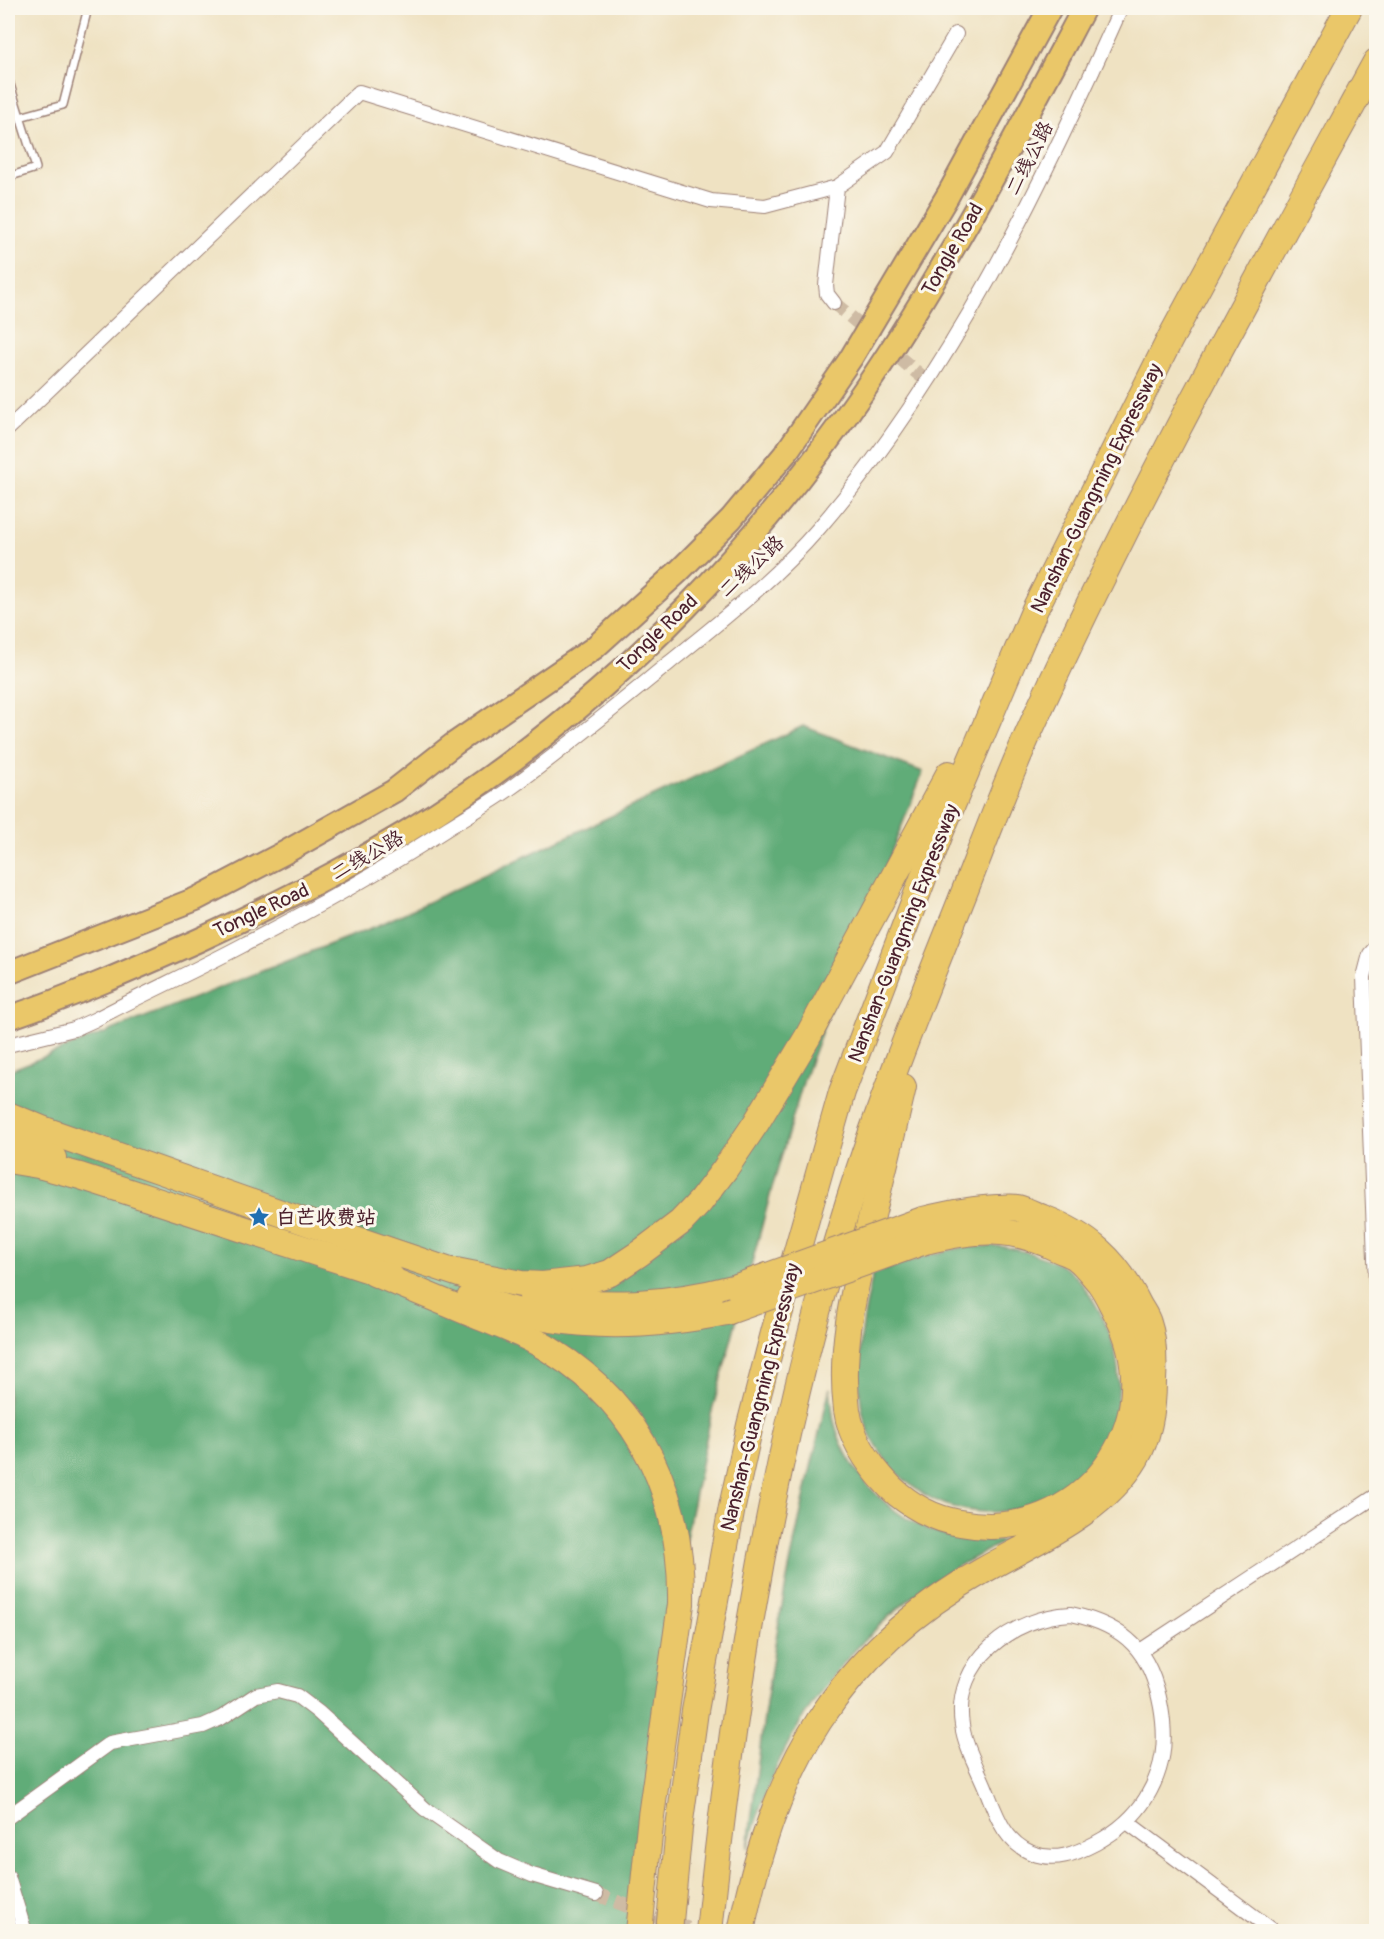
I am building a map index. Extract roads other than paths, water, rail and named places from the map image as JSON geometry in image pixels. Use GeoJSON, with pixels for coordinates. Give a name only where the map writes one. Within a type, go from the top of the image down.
{"type":"FeatureCollection","features":[{"type":"Feature","properties":{"kind":"highway","name":"Nanshan-Guangming Expressway"},"geometry":{"type":"LineString","coordinates":[[669,1932],[679,1828],[695,1711],[729,1517],[750,1425],[809,1203],[842,1092],[941,831],[1035,609],[1170,339],[1349,8]]}},
{"type":"Feature","properties":{"kind":"highway","name":"Nanshan-Guangming Expressway"},"geometry":{"type":"LineString","coordinates":[[709,1932],[720,1821],[747,1631],[796,1399],[849,1203],[876,1122],[933,971],[1028,735],[1116,547],[1211,364],[1373,72]]}},
{"type":"Feature","properties":{"kind":"highway"},"geometry":{"type":"LineString","coordinates":[[456,1272],[521,1284],[543,1285],[587,1280],[610,1273],[640,1254],[681,1222],[700,1202],[756,1123],[807,1038],[880,906],[1035,609]]}},
{"type":"Feature","properties":{"kind":"highway"},"geometry":{"type":"LineString","coordinates":[[8,1115],[338,1233],[489,1284],[559,1301],[631,1305],[702,1296],[737,1287],[924,1231],[1001,1231],[1040,1239],[1078,1259],[1102,1285],[1122,1325],[1131,1351],[1135,1386],[1132,1411],[1123,1439],[1109,1465],[1091,1486],[1065,1506],[1036,1519],[1007,1526],[968,1525],[950,1521],[922,1510],[897,1494],[877,1473],[858,1443],[848,1414],[844,1368],[846,1335],[853,1293],[933,971]]}},
{"type":"Feature","properties":{"kind":"highway"},"geometry":{"type":"LineString","coordinates":[[8,1137],[133,1193]]}},
{"type":"Feature","properties":{"kind":"highway"},"geometry":{"type":"LineString","coordinates":[[8,1160],[38,1165],[133,1193],[374,1273],[517,1311],[586,1323],[657,1323],[726,1312],[924,1231],[968,1209],[1017,1208],[1062,1225],[1101,1250],[1127,1281],[1148,1323],[1153,1362],[1154,1399],[1148,1429],[1138,1456],[1120,1481],[1097,1502],[927,1606],[875,1650],[846,1682],[823,1712],[802,1748],[784,1787],[753,1881],[741,1932]]}},
{"type":"Feature","properties":{"kind":"highway"},"geometry":{"type":"LineString","coordinates":[[374,1273],[522,1335],[554,1352],[596,1385],[615,1405],[631,1426],[658,1473],[678,1541],[681,1604],[651,1816],[639,1932]]}},
{"type":"Feature","properties":{"kind":"main road","name":"Tongle Road"},"geometry":{"type":"LineString","coordinates":[[8,974],[196,899],[394,791],[454,744],[594,648],[679,571],[731,519],[785,454],[852,358],[948,195],[1050,8]]}},
{"type":"Feature","properties":{"kind":"main road","name":"Tongle Road"},"geometry":{"type":"LineString","coordinates":[[8,1018],[110,979],[228,926],[314,886],[378,850],[466,794],[537,742],[599,690],[669,625],[733,556],[806,470],[907,326],[955,246],[1084,8]]}},
{"type":"Feature","properties":{"kind":"street","name":"二线公路"},"geometry":{"type":"LineString","coordinates":[[8,1045],[74,1029],[94,1020],[250,942],[410,853],[504,793],[639,688],[770,578],[817,530],[861,475],[908,410],[953,341],[999,259],[1054,152],[1121,8]]}},
{"type":"Feature","properties":{"kind":"street"},"geometry":{"type":"LineString","coordinates":[[8,429],[359,92],[711,201],[765,207],[837,187],[887,152],[956,34]]}},
{"type":"Feature","properties":{"kind":"street"},"geometry":{"type":"LineString","coordinates":[[834,303],[827,294],[826,285],[837,187]]}},
{"type":"Feature","properties":{"kind":"street"},"geometry":{"type":"LineString","coordinates":[[1377,948],[1370,954],[1364,977],[1377,1284]]}},
{"type":"Feature","properties":{"kind":"street"},"geometry":{"type":"LineString","coordinates":[[1140,1651],[1377,1496]]}},
{"type":"Feature","properties":{"kind":"street"},"geometry":{"type":"LineString","coordinates":[[1071,1614],[1092,1618],[1126,1638],[1140,1651],[1150,1667],[1156,1684],[1165,1730],[1163,1757],[1155,1784],[1143,1804],[1127,1822],[1110,1835],[1073,1855],[1052,1858],[1031,1853],[1013,1842],[1001,1825],[962,1726],[961,1705],[965,1684],[974,1665],[988,1648],[1031,1622],[1050,1615],[1071,1614]]}},
{"type":"Feature","properties":{"kind":"street"},"geometry":{"type":"LineString","coordinates":[[8,1817],[110,1743],[202,1726],[221,1718],[256,1695],[278,1691],[297,1696],[318,1712],[425,1809],[499,1861],[532,1875],[596,1894]]}},
{"type":"Feature","properties":{"kind":"street"},"geometry":{"type":"LineString","coordinates":[[1127,1822],[1275,1932]]}},
{"type":"Feature","properties":{"kind":"street"},"geometry":{"type":"LineString","coordinates":[[8,1877],[25,1932]]}},
{"type":"Feature","properties":{"kind":"lane"},"geometry":{"type":"LineString","coordinates":[[20,117],[63,105],[88,8]]}},
{"type":"Feature","properties":{"kind":"lane"},"geometry":{"type":"LineString","coordinates":[[8,78],[36,168],[8,177]]}},
{"type":"Feature","properties":{"kind":"tunnel"},"geometry":{"type":"LineString","coordinates":[[834,303],[927,381]]}},
{"type":"Feature","properties":{"kind":"tunnel"},"geometry":{"type":"LineString","coordinates":[[596,1894],[697,1932]]}},
{"type":"Feature","properties":{"kind":"place","name":"白芒收费站"},"geometry":{"type":"Point","coordinates":[259,1217]}}]}
